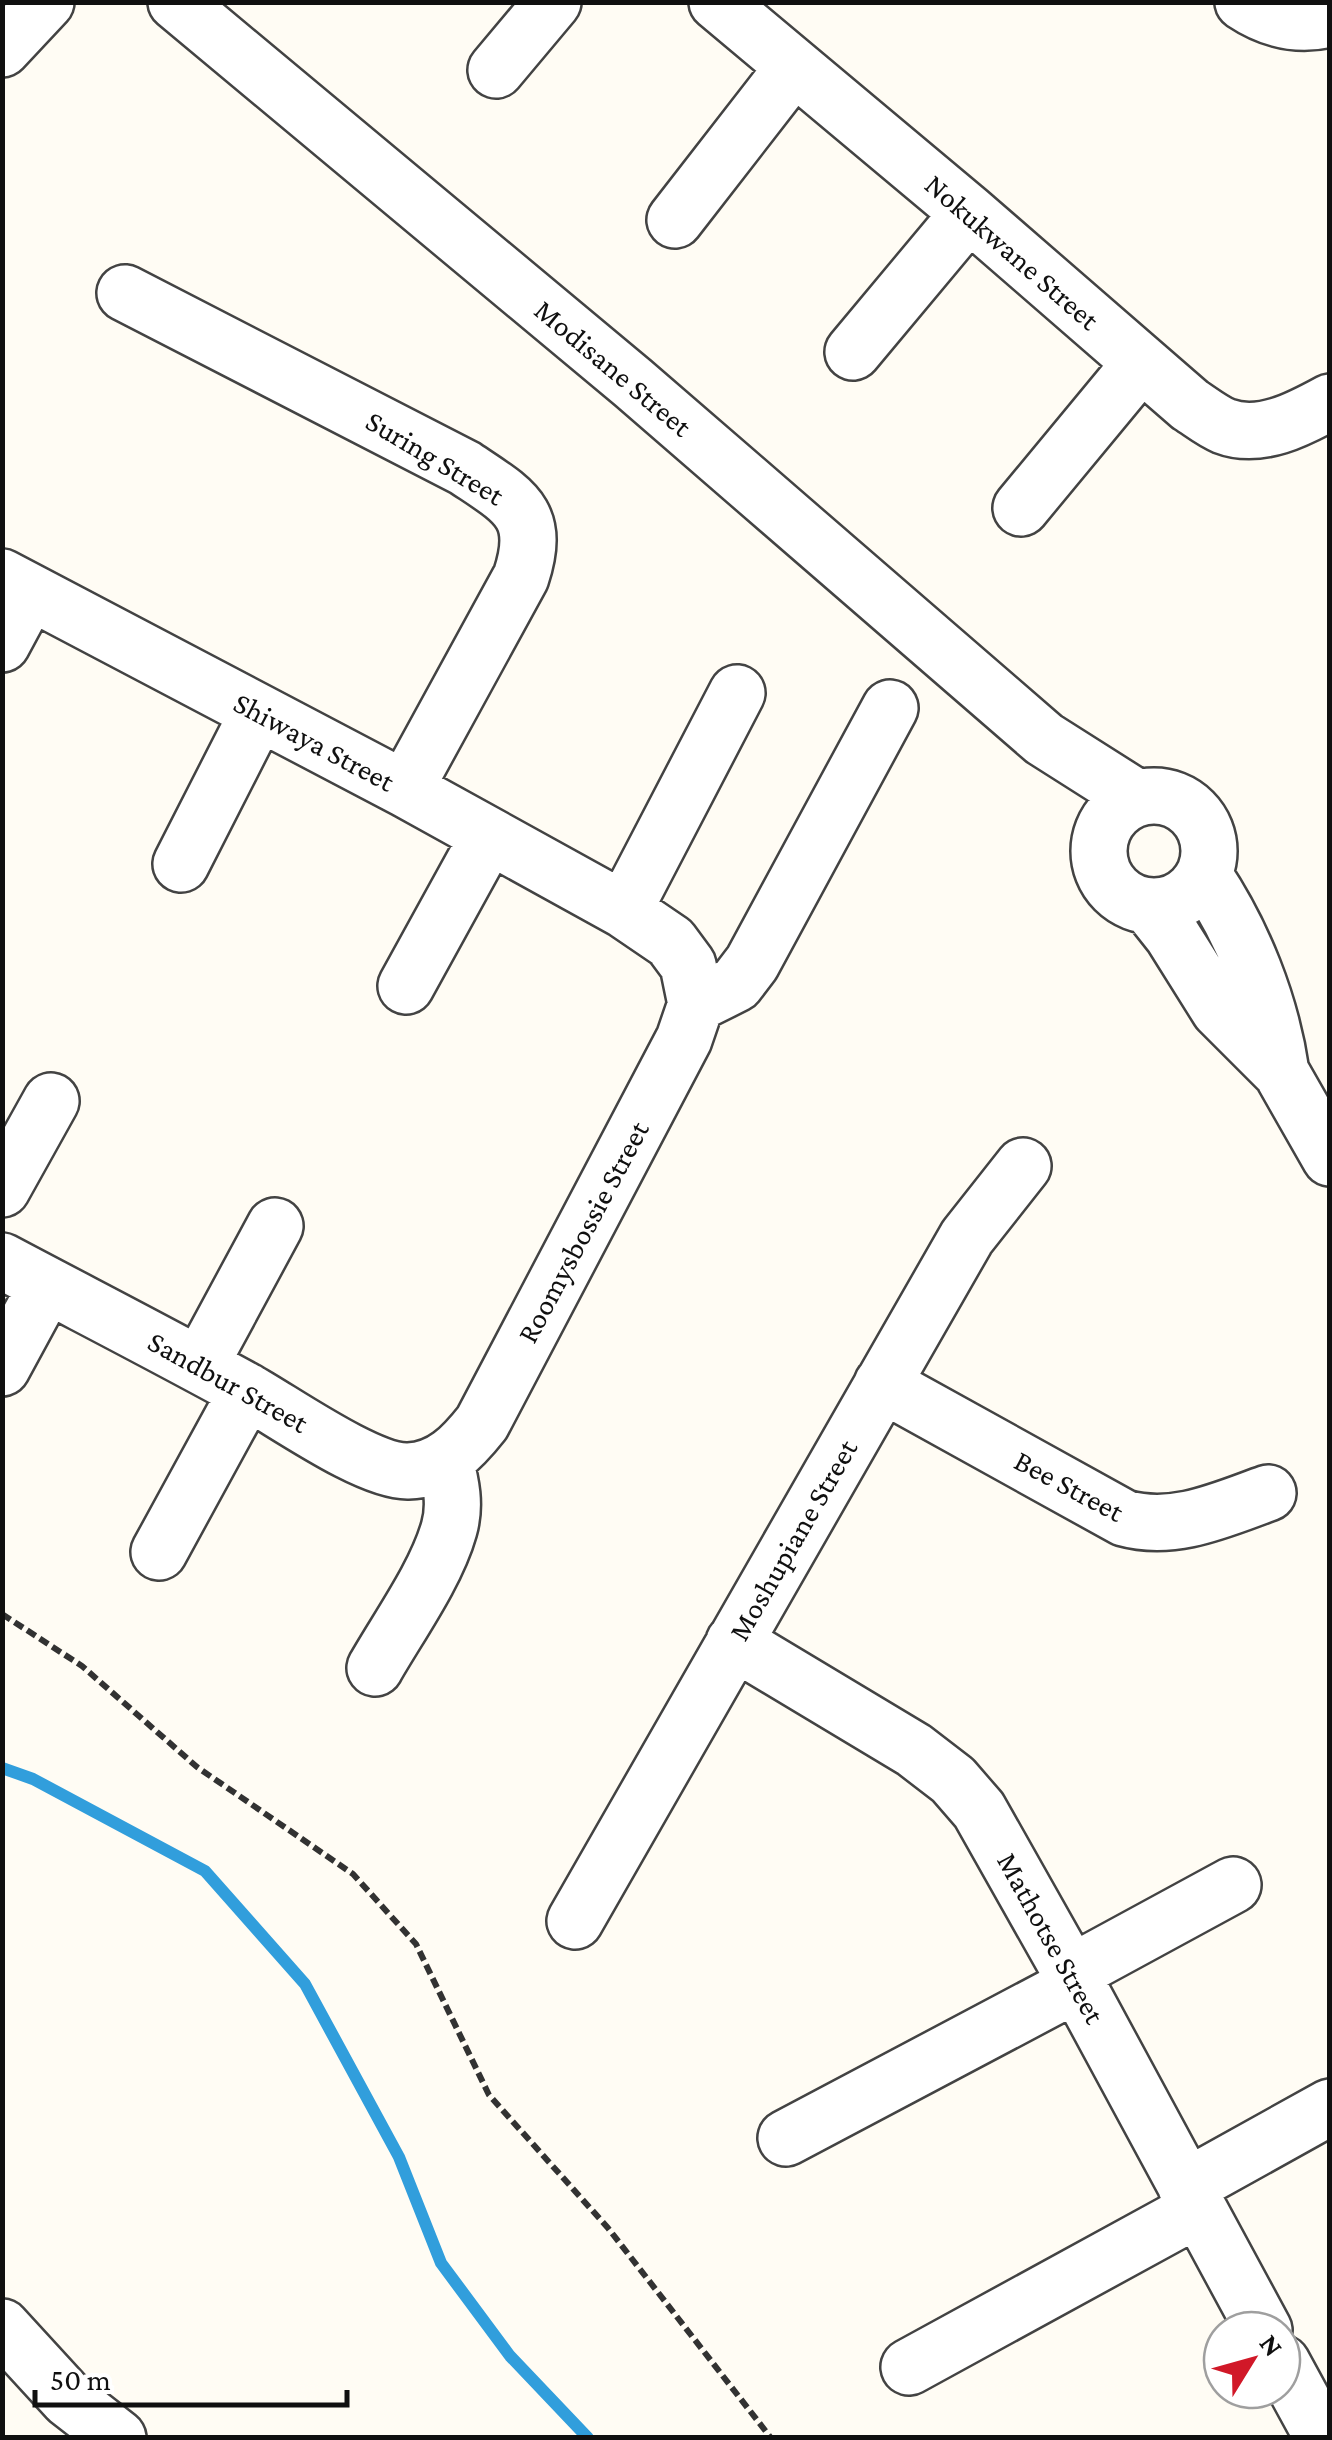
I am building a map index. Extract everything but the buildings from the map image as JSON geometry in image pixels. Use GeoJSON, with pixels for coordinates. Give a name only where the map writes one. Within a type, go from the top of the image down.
{"type":"FeatureCollection","features":[{"type":"Feature","properties":{"kind":"street"},"geometry":{"type":"LineString","coordinates":[[2,49],[46,2]]}},
{"type":"Feature","properties":{"kind":"street","name":"Modisane Street"},"geometry":{"type":"LineString","coordinates":[[176,2],[633,383],[1044,739],[1119,817]]}},
{"type":"Feature","properties":{"kind":"street"},"geometry":{"type":"LineString","coordinates":[[496,70],[553,2]]}},
{"type":"Feature","properties":{"kind":"street","name":"Nokukwane Street"},"geometry":{"type":"LineString","coordinates":[[717,2],[1190,405],[1226,426],[1259,430],[1292,421],[1330,402]]}},
{"type":"Feature","properties":{"kind":"street"},"geometry":{"type":"LineString","coordinates":[[1243,2],[1262,15],[1292,22],[1313,23],[1330,18]]}},
{"type":"Feature","properties":{"kind":"street"},"geometry":{"type":"LineString","coordinates":[[676,220],[793,68]]}},
{"type":"Feature","properties":{"kind":"street"},"geometry":{"type":"LineString","coordinates":[[853,352],[969,213]]}},
{"type":"Feature","properties":{"kind":"street","name":"Suring Street"},"geometry":{"type":"LineString","coordinates":[[125,293],[465,468],[522,514],[528,526],[530,549],[520,577],[405,789]]}},
{"type":"Feature","properties":{"kind":"street"},"geometry":{"type":"LineString","coordinates":[[1021,508],[1141,363]]}},
{"type":"Feature","properties":{"kind":"street"},"geometry":{"type":"LineString","coordinates":[[2,644],[16,585]]}},
{"type":"Feature","properties":{"kind":"street","name":"Shiwaya Street"},"geometry":{"type":"LineString","coordinates":[[16,585],[405,789],[624,910],[671,942],[688,965],[695,997]]}},
{"type":"Feature","properties":{"kind":"street"},"geometry":{"type":"LineString","coordinates":[[624,910],[736,693]]}},
{"type":"Feature","properties":{"kind":"street"},"geometry":{"type":"LineString","coordinates":[[695,997],[736,984],[752,964],[890,708]]}},
{"type":"Feature","properties":{"kind":"street"},"geometry":{"type":"LineString","coordinates":[[181,864],[258,713]]}},
{"type":"Feature","properties":{"kind":"street","name":"Modisane Street"},"geometry":{"type":"LineString","coordinates":[[1281,1072],[1264,996],[1224,906],[1204,875],[1209,844],[1196,814],[1169,798],[1119,817],[1099,855],[1104,874],[1115,890],[1130,901],[1149,906],[1219,1010],[1281,1072],[1330,1158]]}},
{"type":"Feature","properties":{"kind":"street"},"geometry":{"type":"LineString","coordinates":[[406,986],[488,838]]}},
{"type":"Feature","properties":{"kind":"street"},"geometry":{"type":"LineString","coordinates":[[1149,906],[1181,899],[1195,889],[1204,875]]}},
{"type":"Feature","properties":{"kind":"street","name":"Roomysbossie Street"},"geometry":{"type":"LineString","coordinates":[[451,1456],[482,1423],[684,1039],[695,997]]}},
{"type":"Feature","properties":{"kind":"street"},"geometry":{"type":"LineString","coordinates":[[2,1189],[50,1102]]}},
{"type":"Feature","properties":{"kind":"street","name":"Moshupiane Street"},"geometry":{"type":"LineString","coordinates":[[574,1921],[967,1236],[1022,1166]]}},
{"type":"Feature","properties":{"kind":"street"},"geometry":{"type":"LineString","coordinates":[[159,1552],[275,1226]]}},
{"type":"Feature","properties":{"kind":"street"},"geometry":{"type":"LineString","coordinates":[[2,1368],[25,1273]]}},
{"type":"Feature","properties":{"kind":"street","name":"Sandbur Street"},"geometry":{"type":"LineString","coordinates":[[25,1273],[366,1459],[390,1469],[429,1468],[451,1456]]}},
{"type":"Feature","properties":{"kind":"street","name":"Bee Street"},"geometry":{"type":"LineString","coordinates":[[882,1384],[1135,1521],[1146,1524],[1198,1518],[1268,1493]]}},
{"type":"Feature","properties":{"kind":"street"},"geometry":{"type":"LineString","coordinates":[[375,1668],[438,1557],[450,1528],[451,1456]]}},
{"type":"Feature","properties":{"kind":"street","name":"Mathotse Street"},"geometry":{"type":"LineString","coordinates":[[734,1642],[914,1750],[954,1780],[979,1810],[1253,2310]]}},
{"type":"Feature","properties":{"kind":"street"},"geometry":{"type":"LineString","coordinates":[[786,2138],[1074,1979],[1233,1885]]}},
{"type":"Feature","properties":{"kind":"street"},"geometry":{"type":"LineString","coordinates":[[909,2367],[1192,2198],[1330,2107]]}},
{"type":"Feature","properties":{"kind":"street"},"geometry":{"type":"LineString","coordinates":[[2,2327],[68,2399],[118,2438]]}},
{"type":"Feature","properties":{"kind":"street"},"geometry":{"type":"LineString","coordinates":[[1302,2396],[1324,2432]]}},
{"type":"Feature","properties":{"kind":"path"},"geometry":{"type":"LineString","coordinates":[[2,1614],[82,1666],[197,1768],[353,1874],[416,1944],[488,2096],[608,2228],[772,2438]]}},
{"type":"Feature","properties":{"kind":"waterway"},"geometry":{"type":"LineString","coordinates":[[2,1768],[33,1779],[205,1871],[305,1984],[399,2157],[441,2263],[510,2356],[588,2438]]}}]}
